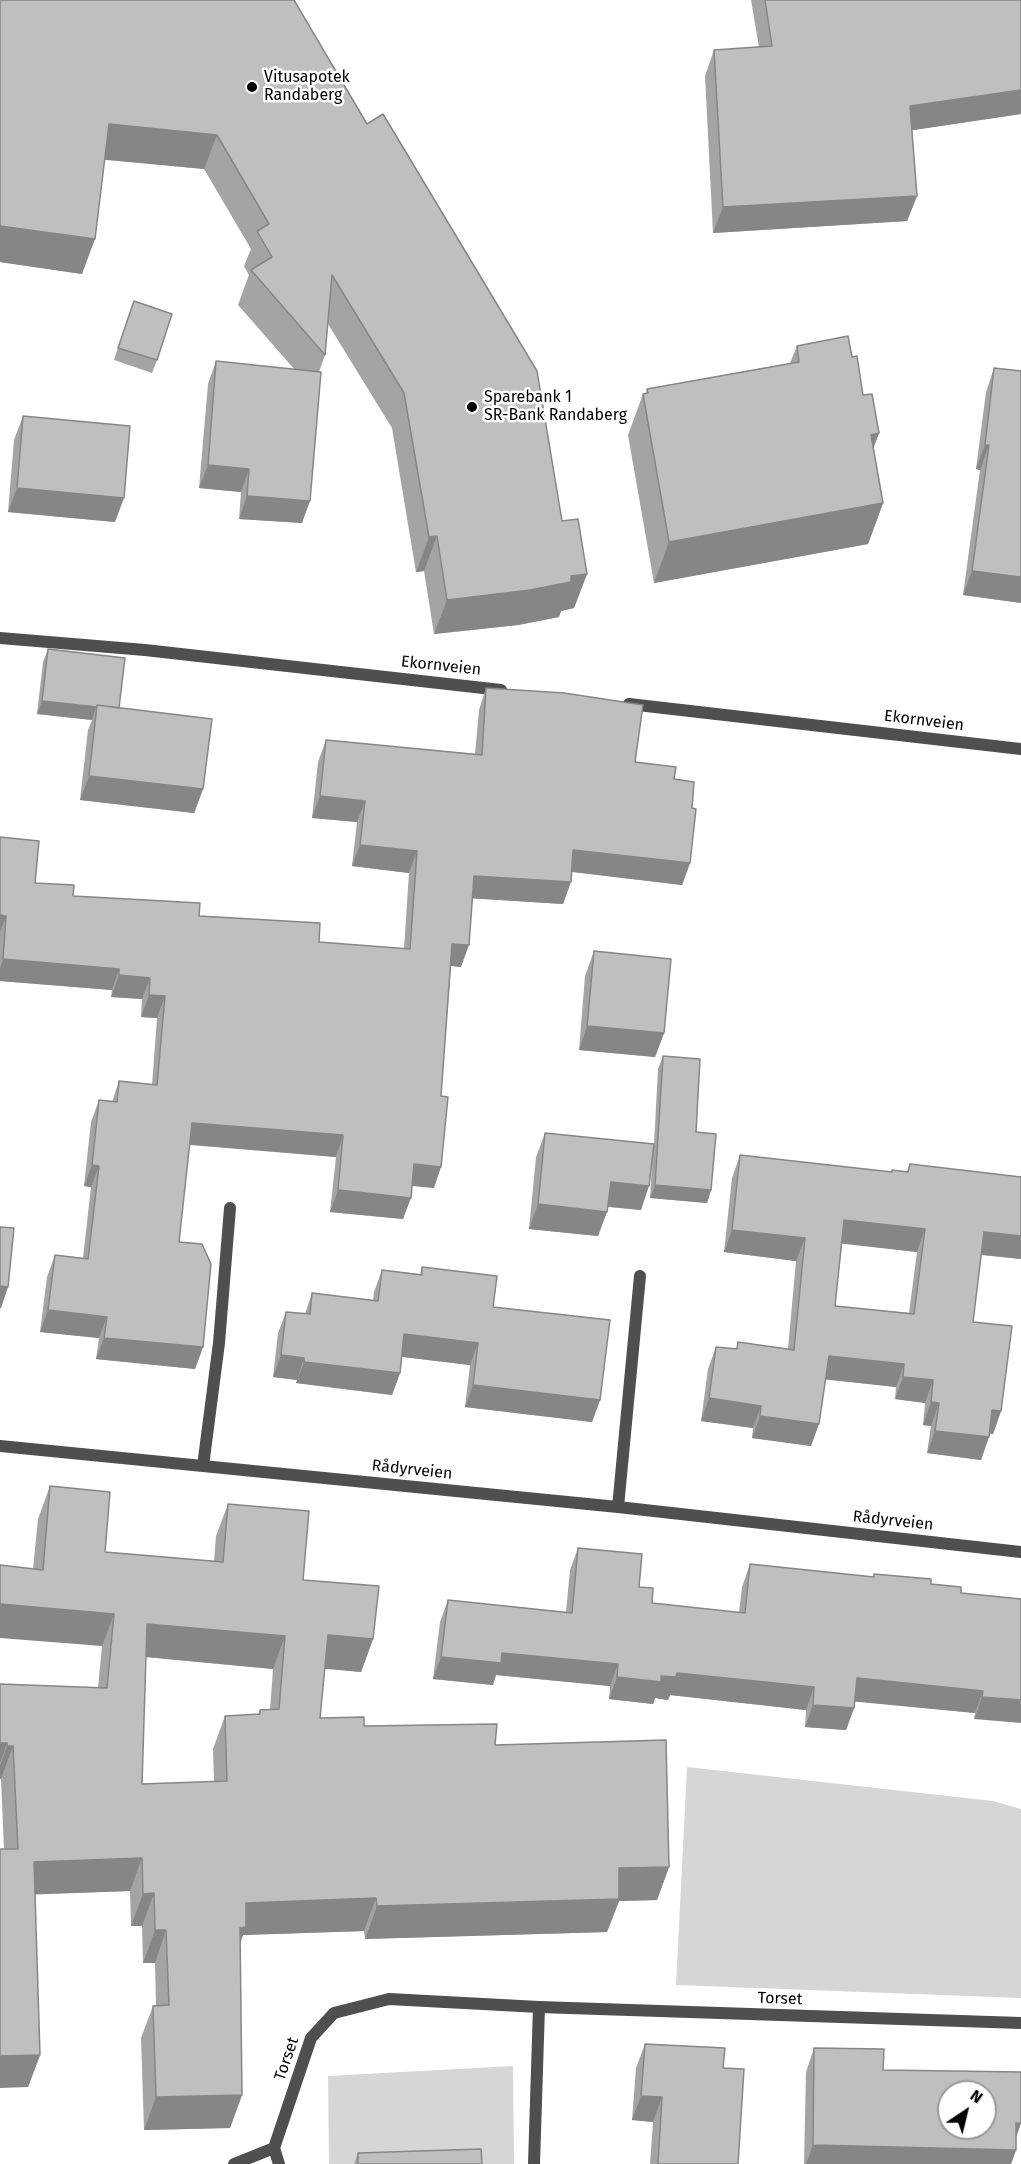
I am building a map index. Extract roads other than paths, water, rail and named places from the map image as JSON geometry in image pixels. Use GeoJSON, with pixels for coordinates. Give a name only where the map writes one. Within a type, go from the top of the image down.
{"type":"FeatureCollection","features":[{"type":"Feature","properties":{"kind":"street","name":"Ekornveien"},"geometry":{"type":"LineString","coordinates":[[0,638],[155,651],[515,691]]}},
{"type":"Feature","properties":{"kind":"street","name":"Ekornveien"},"geometry":{"type":"LineString","coordinates":[[610,702],[1021,749]]}},
{"type":"Feature","properties":{"kind":"street"},"geometry":{"type":"LineString","coordinates":[[203,1466],[219,1343],[230,1208]]}},
{"type":"Feature","properties":{"kind":"street"},"geometry":{"type":"LineString","coordinates":[[618,1507],[640,1276]]}},
{"type":"Feature","properties":{"kind":"street","name":"Rådyrveien"},"geometry":{"type":"LineString","coordinates":[[0,1446],[618,1507],[1021,1552]]}},
{"type":"Feature","properties":{"kind":"street","name":"Torset"},"geometry":{"type":"LineString","coordinates":[[274,2148],[311,2038],[334,2013],[389,1999],[539,2007],[1021,2023]]}},
{"type":"Feature","properties":{"kind":"street"},"geometry":{"type":"LineString","coordinates":[[534,2164],[539,2007]]}},
{"type":"Feature","properties":{"kind":"street"},"geometry":{"type":"LineString","coordinates":[[234,2164],[274,2148],[279,2164]]}},
{"type":"Feature","properties":{"kind":"place","name":"Vitusapotek Randaberg"},"geometry":{"type":"Point","coordinates":[252,87]}},
{"type":"Feature","properties":{"kind":"place","name":"Sparebank 1 SR-Bank Randaberg"},"geometry":{"type":"Point","coordinates":[472,407]}}]}
